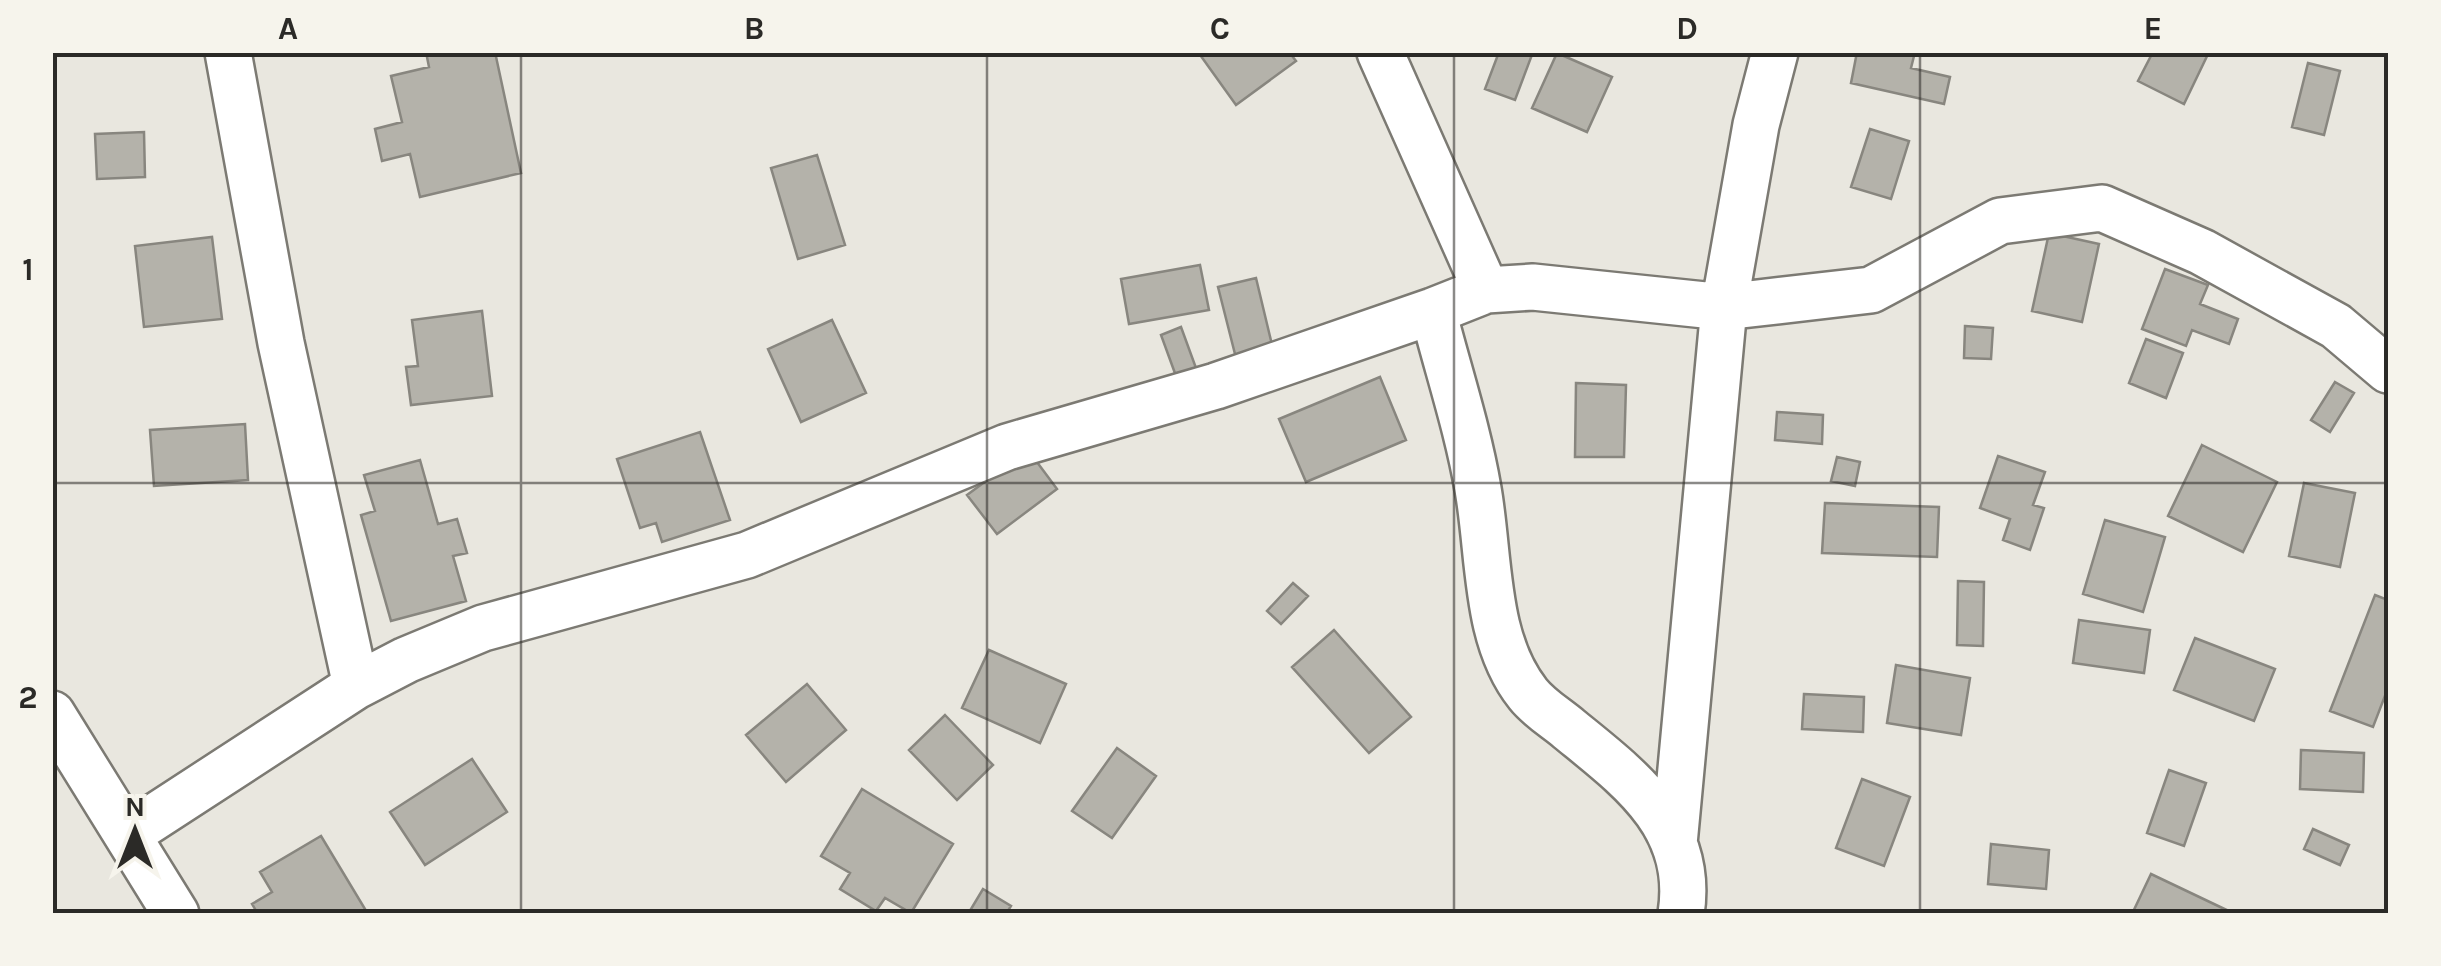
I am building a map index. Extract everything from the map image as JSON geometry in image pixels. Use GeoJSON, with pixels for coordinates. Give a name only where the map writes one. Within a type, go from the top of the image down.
{"type":"FeatureCollection","features":[{"type":"Feature","properties":{"kind":"street"},"geometry":{"type":"LineString","coordinates":[[228,52],[282,343],[356,686]]}},
{"type":"Feature","properties":{"kind":"street"},"geometry":{"type":"LineString","coordinates":[[1380,52],[1486,290]]}},
{"type":"Feature","properties":{"kind":"street"},"geometry":{"type":"LineString","coordinates":[[1674,844],[1724,306],[1756,125],[1775,52]]}},
{"type":"Feature","properties":{"kind":"street"},"geometry":{"type":"LineString","coordinates":[[127,834],[356,686],[483,628],[746,555],[1007,446],[1216,386],[1434,312],[1486,290],[1533,287],[1724,306],[1871,290],[2000,221],[2102,208],[2202,252],[2336,326],[2388,370]]}},
{"type":"Feature","properties":{"kind":"street"},"geometry":{"type":"LineString","coordinates":[[1434,312],[1478,487],[1496,622],[1506,657],[1529,696],[1659,810],[1674,844],[1684,893],[1681,914]]}},
{"type":"Feature","properties":{"kind":"street"},"geometry":{"type":"LineString","coordinates":[[59,735],[176,914]]}},
{"type":"Feature","properties":{"kind":"building"},"geometry":{"type":"Polygon","coordinates":[[[426,52],[495,52],[521,173],[420,197],[410,154],[382,161],[375,129],[402,122],[391,76],[429,67],[426,52]]]}},
{"type":"Feature","properties":{"kind":"building"},"geometry":{"type":"Polygon","coordinates":[[[1198,52],[1289,52],[1296,61],[1236,105],[1198,52]]]}},
{"type":"Feature","properties":{"kind":"building"},"geometry":{"type":"Polygon","coordinates":[[[1499,52],[1533,52],[1515,100],[1485,89],[1499,52]]]}},
{"type":"Feature","properties":{"kind":"building"},"geometry":{"type":"Polygon","coordinates":[[[1857,52],[1915,52],[1911,68],[1950,77],[1944,104],[1851,83],[1857,52]]]}},
{"type":"Feature","properties":{"kind":"building"},"geometry":{"type":"Polygon","coordinates":[[[2153,52],[2209,52],[2184,104],[2138,81],[2153,52]]]}},
{"type":"Feature","properties":{"kind":"building"},"geometry":{"type":"Polygon","coordinates":[[[1557,53],[1612,77],[1587,132],[1532,108],[1557,53]]]}},
{"type":"Feature","properties":{"kind":"building"},"geometry":{"type":"Polygon","coordinates":[[[2308,63],[2340,71],[2324,135],[2292,127],[2308,63]]]}},
{"type":"Feature","properties":{"kind":"building"},"geometry":{"type":"Polygon","coordinates":[[[1870,129],[1909,141],[1891,199],[1851,187],[1870,129]]]}},
{"type":"Feature","properties":{"kind":"building"},"geometry":{"type":"Polygon","coordinates":[[[144,132],[145,177],[97,179],[95,134],[144,132]]]}},
{"type":"Feature","properties":{"kind":"building"},"geometry":{"type":"Polygon","coordinates":[[[817,155],[845,245],[798,259],[771,168],[817,155]]]}},
{"type":"Feature","properties":{"kind":"building"},"geometry":{"type":"Polygon","coordinates":[[[2049,233],[2099,244],[2082,322],[2032,311],[2049,233]]]}},
{"type":"Feature","properties":{"kind":"building"},"geometry":{"type":"Polygon","coordinates":[[[212,237],[222,319],[144,327],[135,246],[212,237]]]}},
{"type":"Feature","properties":{"kind":"building"},"geometry":{"type":"Polygon","coordinates":[[[1200,265],[1209,310],[1129,324],[1121,279],[1200,265]]]}},
{"type":"Feature","properties":{"kind":"building"},"geometry":{"type":"Polygon","coordinates":[[[2165,269],[2208,285],[2200,304],[2238,319],[2229,344],[2192,330],[2186,346],[2142,329],[2165,269]]]}},
{"type":"Feature","properties":{"kind":"building"},"geometry":{"type":"Polygon","coordinates":[[[1256,278],[1273,349],[1236,358],[1218,287],[1256,278]]]}},
{"type":"Feature","properties":{"kind":"building"},"geometry":{"type":"Polygon","coordinates":[[[482,311],[492,396],[411,405],[406,367],[418,366],[412,320],[482,311]]]}},
{"type":"Feature","properties":{"kind":"building"},"geometry":{"type":"Polygon","coordinates":[[[832,320],[866,393],[801,422],[768,349],[832,320]]]}},
{"type":"Feature","properties":{"kind":"building"},"geometry":{"type":"Polygon","coordinates":[[[1965,326],[1993,328],[1991,359],[1964,358],[1965,326]]]}},
{"type":"Feature","properties":{"kind":"building"},"geometry":{"type":"Polygon","coordinates":[[[1181,327],[1196,368],[1176,376],[1161,335],[1181,327]]]}},
{"type":"Feature","properties":{"kind":"building"},"geometry":{"type":"Polygon","coordinates":[[[2146,339],[2183,353],[2166,398],[2129,383],[2146,339]]]}},
{"type":"Feature","properties":{"kind":"building"},"geometry":{"type":"Polygon","coordinates":[[[1380,377],[1406,440],[1306,482],[1279,419],[1380,377]]]}},
{"type":"Feature","properties":{"kind":"building"},"geometry":{"type":"Polygon","coordinates":[[[2335,382],[2354,393],[2330,432],[2311,420],[2335,382]]]}},
{"type":"Feature","properties":{"kind":"building"},"geometry":{"type":"Polygon","coordinates":[[[1576,383],[1626,385],[1624,457],[1575,457],[1576,383]]]}},
{"type":"Feature","properties":{"kind":"building"},"geometry":{"type":"Polygon","coordinates":[[[1777,412],[1823,415],[1822,444],[1775,440],[1777,412]]]}},
{"type":"Feature","properties":{"kind":"building"},"geometry":{"type":"Polygon","coordinates":[[[245,424],[248,480],[154,486],[150,430],[245,424]]]}},
{"type":"Feature","properties":{"kind":"building"},"geometry":{"type":"Polygon","coordinates":[[[700,432],[730,520],[662,542],[656,523],[640,528],[617,459],[700,432]]]}},
{"type":"Feature","properties":{"kind":"building"},"geometry":{"type":"Polygon","coordinates":[[[2202,445],[2277,482],[2243,552],[2168,516],[2202,445]]]}},
{"type":"Feature","properties":{"kind":"building"},"geometry":{"type":"Polygon","coordinates":[[[1028,450],[1057,489],[997,534],[967,495],[1028,450]]]}},
{"type":"Feature","properties":{"kind":"building"},"geometry":{"type":"Polygon","coordinates":[[[1998,456],[2045,472],[2033,505],[2044,508],[2030,550],[2003,540],[2010,519],[1980,508],[1998,456]]]}},
{"type":"Feature","properties":{"kind":"building"},"geometry":{"type":"Polygon","coordinates":[[[1837,457],[1860,462],[1855,486],[1831,481],[1837,457]]]}},
{"type":"Feature","properties":{"kind":"building"},"geometry":{"type":"Polygon","coordinates":[[[420,460],[438,524],[457,519],[467,553],[453,556],[466,601],[391,621],[361,515],[375,511],[364,475],[420,460]]]}},
{"type":"Feature","properties":{"kind":"building"},"geometry":{"type":"Polygon","coordinates":[[[2304,483],[2355,493],[2340,567],[2289,556],[2304,483]]]}},
{"type":"Feature","properties":{"kind":"building"},"geometry":{"type":"Polygon","coordinates":[[[1825,503],[1939,507],[1937,557],[1822,553],[1825,503]]]}},
{"type":"Feature","properties":{"kind":"building"},"geometry":{"type":"Polygon","coordinates":[[[2105,520],[2165,537],[2143,612],[2083,594],[2105,520]]]}},
{"type":"Feature","properties":{"kind":"building"},"geometry":{"type":"Polygon","coordinates":[[[1958,581],[1984,582],[1983,646],[1957,645],[1958,581]]]}},
{"type":"Feature","properties":{"kind":"building"},"geometry":{"type":"Polygon","coordinates":[[[1293,583],[1308,596],[1281,624],[1267,611],[1293,583]]]}},
{"type":"Feature","properties":{"kind":"building"},"geometry":{"type":"Polygon","coordinates":[[[2375,595],[2388,600],[2388,688],[2373,727],[2330,711],[2375,595]]]}},
{"type":"Feature","properties":{"kind":"building"},"geometry":{"type":"Polygon","coordinates":[[[2079,620],[2150,630],[2144,673],[2073,663],[2079,620]]]}},
{"type":"Feature","properties":{"kind":"building"},"geometry":{"type":"Polygon","coordinates":[[[1334,630],[1411,717],[1369,753],[1292,667],[1334,630]]]}},
{"type":"Feature","properties":{"kind":"building"},"geometry":{"type":"Polygon","coordinates":[[[2195,638],[2275,669],[2254,721],[2174,690],[2195,638]]]}},
{"type":"Feature","properties":{"kind":"building"},"geometry":{"type":"Polygon","coordinates":[[[989,650],[1066,684],[1040,743],[962,708],[989,650]]]}},
{"type":"Feature","properties":{"kind":"building"},"geometry":{"type":"Polygon","coordinates":[[[1896,665],[1970,678],[1961,735],[1887,723],[1896,665]]]}},
{"type":"Feature","properties":{"kind":"building"},"geometry":{"type":"Polygon","coordinates":[[[807,684],[846,730],[786,782],[746,735],[807,684]]]}},
{"type":"Feature","properties":{"kind":"building"},"geometry":{"type":"Polygon","coordinates":[[[1804,694],[1864,697],[1863,732],[1802,729],[1804,694]]]}},
{"type":"Feature","properties":{"kind":"building"},"geometry":{"type":"Polygon","coordinates":[[[945,715],[993,765],[957,800],[909,750],[945,715]]]}},
{"type":"Feature","properties":{"kind":"building"},"geometry":{"type":"Polygon","coordinates":[[[1117,748],[1156,776],[1112,838],[1072,811],[1117,748]]]}},
{"type":"Feature","properties":{"kind":"building"},"geometry":{"type":"Polygon","coordinates":[[[2301,750],[2364,753],[2363,792],[2300,789],[2301,750]]]}},
{"type":"Feature","properties":{"kind":"building"},"geometry":{"type":"Polygon","coordinates":[[[472,759],[507,812],[425,865],[390,812],[472,759]]]}},
{"type":"Feature","properties":{"kind":"building"},"geometry":{"type":"Polygon","coordinates":[[[2169,770],[2206,783],[2184,846],[2147,833],[2169,770]]]}},
{"type":"Feature","properties":{"kind":"building"},"geometry":{"type":"Polygon","coordinates":[[[1862,779],[1910,797],[1884,866],[1836,848],[1862,779]]]}},
{"type":"Feature","properties":{"kind":"building"},"geometry":{"type":"Polygon","coordinates":[[[862,789],[953,844],[911,913],[885,898],[876,911],[840,889],[850,873],[821,856],[862,789]]]}},
{"type":"Feature","properties":{"kind":"building"},"geometry":{"type":"Polygon","coordinates":[[[2313,829],[2349,845],[2340,865],[2304,849],[2313,829]]]}},
{"type":"Feature","properties":{"kind":"building"},"geometry":{"type":"Polygon","coordinates":[[[321,836],[368,914],[258,914],[252,904],[272,892],[260,872],[321,836]]]}},
{"type":"Feature","properties":{"kind":"building"},"geometry":{"type":"Polygon","coordinates":[[[1991,844],[2049,850],[2046,889],[1988,884],[1991,844]]]}},
{"type":"Feature","properties":{"kind":"building"},"geometry":{"type":"Polygon","coordinates":[[[2151,874],[2235,914],[2132,914],[2151,874]]]}},
{"type":"Feature","properties":{"kind":"building"},"geometry":{"type":"Polygon","coordinates":[[[983,889],[1011,906],[1006,914],[968,914],[983,889]]]}}]}
